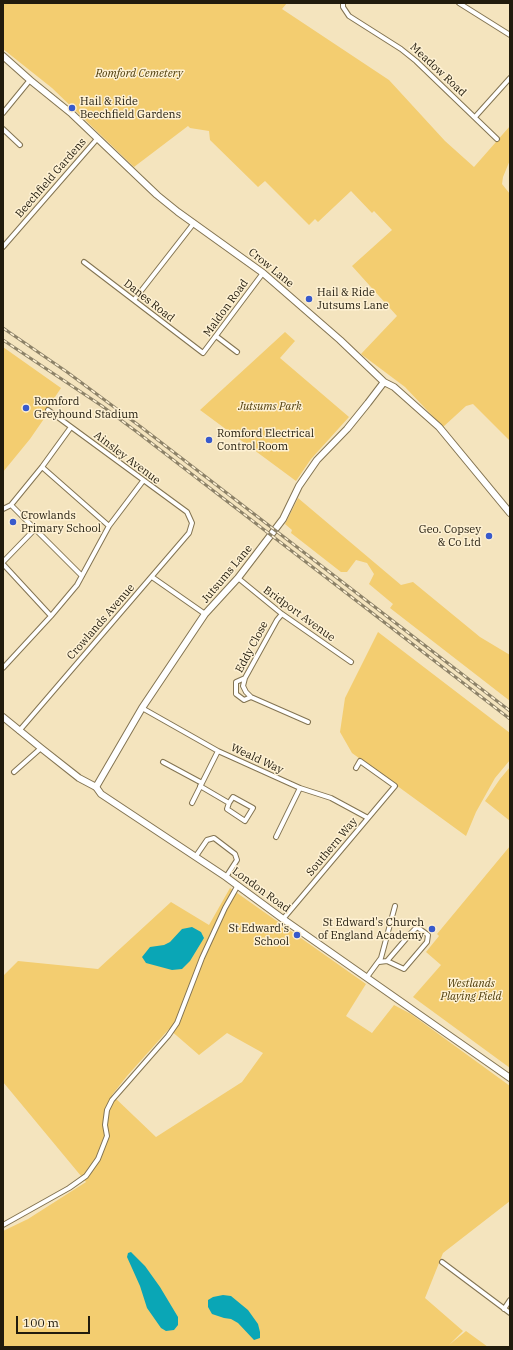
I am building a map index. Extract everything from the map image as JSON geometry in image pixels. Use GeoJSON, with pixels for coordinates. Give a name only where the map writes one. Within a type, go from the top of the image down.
{"type":"FeatureCollection","features":[{"type":"Feature","properties":{"kind":"street"},"geometry":{"type":"LineString","coordinates":[[461,3],[510,35]]}},
{"type":"Feature","properties":{"kind":"street","name":"Meadow Road"},"geometry":{"type":"LineString","coordinates":[[343,5],[349,16],[401,49],[416,61],[497,139]]}},
{"type":"Feature","properties":{"kind":"street","name":"Crow Lane"},"geometry":{"type":"LineString","coordinates":[[3,56],[72,114],[152,191],[263,273],[340,340],[384,382],[394,387],[439,427],[510,513]]}},
{"type":"Feature","properties":{"kind":"street"},"geometry":{"type":"LineString","coordinates":[[475,117],[510,78]]}},
{"type":"Feature","properties":{"kind":"street"},"geometry":{"type":"LineString","coordinates":[[3,114],[30,80]]}},
{"type":"Feature","properties":{"kind":"street"},"geometry":{"type":"LineString","coordinates":[[3,129],[20,145]]}},
{"type":"Feature","properties":{"kind":"street","name":"Beechfield Gardens"},"geometry":{"type":"LineString","coordinates":[[3,248],[98,139]]}},
{"type":"Feature","properties":{"kind":"street"},"geometry":{"type":"LineString","coordinates":[[134,300],[194,223]]}},
{"type":"Feature","properties":{"kind":"street","name":"Danes Road"},"geometry":{"type":"LineString","coordinates":[[84,262],[203,354]]}},
{"type":"Feature","properties":{"kind":"street","name":"Maldon Road"},"geometry":{"type":"LineString","coordinates":[[203,354],[263,273]]}},
{"type":"Feature","properties":{"kind":"street"},"geometry":{"type":"LineString","coordinates":[[216,336],[238,352]]}},
{"type":"Feature","properties":{"kind":"street","name":"Jutsums Lane"},"geometry":{"type":"LineString","coordinates":[[96,787],[142,708],[206,614],[238,578],[283,519],[299,486],[317,460],[347,429],[384,382]]}},
{"type":"Feature","properties":{"kind":"street","name":"Ainsley Avenue"},"geometry":{"type":"LineString","coordinates":[[48,410],[187,512],[192,523]]}},
{"type":"Feature","properties":{"kind":"street"},"geometry":{"type":"LineString","coordinates":[[3,509],[11,505],[42,467],[71,427]]}},
{"type":"Feature","properties":{"kind":"street"},"geometry":{"type":"LineString","coordinates":[[42,467],[109,526]]}},
{"type":"Feature","properties":{"kind":"street"},"geometry":{"type":"LineString","coordinates":[[3,668],[51,616],[77,585],[109,526],[143,481]]}},
{"type":"Feature","properties":{"kind":"street"},"geometry":{"type":"LineString","coordinates":[[11,505],[82,576]]}},
{"type":"Feature","properties":{"kind":"street","name":"Crowlands Avenue"},"geometry":{"type":"LineString","coordinates":[[19,731],[189,534],[192,523]]}},
{"type":"Feature","properties":{"kind":"street"},"geometry":{"type":"LineString","coordinates":[[36,529],[3,563],[51,616]]}},
{"type":"Feature","properties":{"kind":"street"},"geometry":{"type":"LineString","coordinates":[[152,577],[206,614]]}},
{"type":"Feature","properties":{"kind":"street","name":"Bridport Avenue"},"geometry":{"type":"LineString","coordinates":[[238,578],[282,614],[351,662]]}},
{"type":"Feature","properties":{"kind":"street","name":"Eddy Close"},"geometry":{"type":"LineString","coordinates":[[251,696],[246,692],[244,686],[245,678],[276,620],[282,614]]}},
{"type":"Feature","properties":{"kind":"street"},"geometry":{"type":"LineString","coordinates":[[245,678],[236,682],[236,694],[244,700],[251,696],[308,722]]}},
{"type":"Feature","properties":{"kind":"street","name":"Weald Way"},"geometry":{"type":"LineString","coordinates":[[142,708],[218,751],[300,788],[331,798],[368,818]]}},
{"type":"Feature","properties":{"kind":"street","name":"London Road"},"geometry":{"type":"LineString","coordinates":[[3,717],[79,778],[96,787],[101,794],[238,885],[510,1078]]}},
{"type":"Feature","properties":{"kind":"street"},"geometry":{"type":"LineString","coordinates":[[14,772],[40,748]]}},
{"type":"Feature","properties":{"kind":"street"},"geometry":{"type":"LineString","coordinates":[[192,803],[218,751]]}},
{"type":"Feature","properties":{"kind":"street","name":"Southern Way"},"geometry":{"type":"LineString","coordinates":[[284,919],[395,786],[360,761],[356,768]]}},
{"type":"Feature","properties":{"kind":"street"},"geometry":{"type":"LineString","coordinates":[[163,762],[228,803]]}},
{"type":"Feature","properties":{"kind":"street"},"geometry":{"type":"LineString","coordinates":[[276,837],[300,788]]}},
{"type":"Feature","properties":{"kind":"street"},"geometry":{"type":"LineString","coordinates":[[233,797],[253,808],[245,821],[227,809],[228,803],[233,797]]}},
{"type":"Feature","properties":{"kind":"street"},"geometry":{"type":"LineString","coordinates":[[196,856],[207,840],[214,838],[235,854],[237,860],[226,877]]}},
{"type":"Feature","properties":{"kind":"street"},"geometry":{"type":"LineString","coordinates":[[3,1226],[69,1188],[86,1176],[98,1159],[107,1136],[105,1125],[107,1110],[112,1100],[168,1036],[177,1023],[202,958],[225,908],[238,885]]}},
{"type":"Feature","properties":{"kind":"street"},"geometry":{"type":"LineString","coordinates":[[367,977],[379,962],[395,906]]}},
{"type":"Feature","properties":{"kind":"street"},"geometry":{"type":"LineString","coordinates":[[379,962],[388,961],[404,969],[426,942],[428,935],[417,927],[388,961]]}},
{"type":"Feature","properties":{"kind":"street"},"geometry":{"type":"LineString","coordinates":[[442,1262],[510,1313]]}},
{"type":"Feature","properties":{"kind":"street"},"geometry":{"type":"LineString","coordinates":[[504,1309],[510,1300]]}},
{"type":"Feature","properties":{"kind":"green space","name":"Romford Cemetery"},"geometry":{"type":"Polygon","coordinates":[[[3,3],[287,3],[282,9],[389,80],[445,141],[474,167],[510,126],[510,160],[503,177],[502,184],[510,194],[510,441],[473,404],[466,406],[443,427],[405,387],[361,354],[397,316],[352,266],[392,230],[374,211],[372,213],[351,191],[318,222],[315,219],[309,225],[265,181],[258,187],[210,140],[209,131],[190,128],[188,126],[134,167],[52,88],[3,49],[3,3]]]}},
{"type":"Feature","properties":{"kind":"green space","name":"Jutsums Park"},"geometry":{"type":"Polygon","coordinates":[[[285,332],[295,341],[280,358],[349,417],[311,459],[296,481],[200,410],[285,332]]]}},
{"type":"Feature","properties":{"kind":"green space","name":"Romford Greyhound Stadium"},"geometry":{"type":"Polygon","coordinates":[[[3,347],[61,388],[49,406],[48,413],[30,439],[3,472],[3,347]]]}},
{"type":"Feature","properties":{"kind":"green space"},"geometry":{"type":"Polygon","coordinates":[[[298,498],[401,585],[413,582],[480,637],[510,655],[510,701],[390,608],[393,604],[369,584],[374,574],[367,563],[356,560],[347,572],[341,572],[291,533],[292,530],[285,524],[298,498]]]}},
{"type":"Feature","properties":{"kind":"green space"},"geometry":{"type":"Polygon","coordinates":[[[378,632],[510,733],[510,760],[495,778],[476,812],[466,836],[352,753],[340,732],[345,698],[378,632]]]}},
{"type":"Feature","properties":{"kind":"green space"},"geometry":{"type":"Polygon","coordinates":[[[510,767],[510,821],[485,801],[510,767]]]}},
{"type":"Feature","properties":{"kind":"green space","name":"Westlands Playing Field"},"geometry":{"type":"Polygon","coordinates":[[[510,846],[510,1068],[413,997],[441,965],[426,952],[439,936],[437,934],[510,846]]]}},
{"type":"Feature","properties":{"kind":"green space"},"geometry":{"type":"Polygon","coordinates":[[[230,888],[366,984],[346,1016],[372,1033],[394,1005],[411,1014],[510,1086],[510,1201],[443,1253],[425,1298],[463,1331],[449,1345],[466,1331],[488,1347],[3,1347],[3,1231],[28,1219],[86,1182],[3,1082],[3,976],[18,961],[98,969],[171,902],[209,925],[230,888]],[[169,1029],[112,1095],[156,1137],[242,1082],[263,1053],[227,1033],[199,1055],[169,1029]]]}},
{"type":"Feature","properties":{"kind":"water"},"geometry":{"type":"Polygon","coordinates":[[[192,927],[201,932],[204,938],[190,961],[182,969],[172,970],[146,963],[142,957],[150,947],[164,945],[170,942],[182,929],[192,927]]]}},
{"type":"Feature","properties":{"kind":"water"},"geometry":{"type":"Polygon","coordinates":[[[131,1252],[145,1266],[178,1317],[178,1325],[174,1330],[166,1331],[161,1328],[147,1308],[140,1286],[127,1257],[128,1253],[131,1252]]]}},
{"type":"Feature","properties":{"kind":"water"},"geometry":{"type":"Polygon","coordinates":[[[223,1295],[231,1296],[248,1310],[258,1324],[260,1338],[254,1340],[238,1323],[231,1319],[212,1314],[208,1307],[208,1300],[213,1297],[223,1295]]]}},
{"type":"Feature","properties":{"kind":"railway"},"geometry":{"type":"LineString","coordinates":[[3,328],[67,372],[141,427],[510,711]]}},
{"type":"Feature","properties":{"kind":"railway"},"geometry":{"type":"LineString","coordinates":[[3,340],[102,406],[137,432],[510,719]]}},
{"type":"Feature","properties":{"kind":"place","name":"Hail & Ride Beechfield Gardens"},"geometry":{"type":"Point","coordinates":[72,108]}},
{"type":"Feature","properties":{"kind":"place","name":"Hail & Ride Jutsums Lane"},"geometry":{"type":"Point","coordinates":[309,299]}},
{"type":"Feature","properties":{"kind":"place","name":"Romford Greyhound Stadium"},"geometry":{"type":"Point","coordinates":[26,408]}},
{"type":"Feature","properties":{"kind":"place","name":"Romford Electrical Control Room"},"geometry":{"type":"Point","coordinates":[209,440]}},
{"type":"Feature","properties":{"kind":"place","name":"Crowlands Primary School"},"geometry":{"type":"Point","coordinates":[13,522]}},
{"type":"Feature","properties":{"kind":"place","name":"Geo. Copsey & Co Ltd"},"geometry":{"type":"Point","coordinates":[489,536]}},
{"type":"Feature","properties":{"kind":"place","name":"St Edward's Church of England Academy"},"geometry":{"type":"Point","coordinates":[432,929]}},
{"type":"Feature","properties":{"kind":"place","name":"St Edward's School"},"geometry":{"type":"Point","coordinates":[297,935]}}]}
